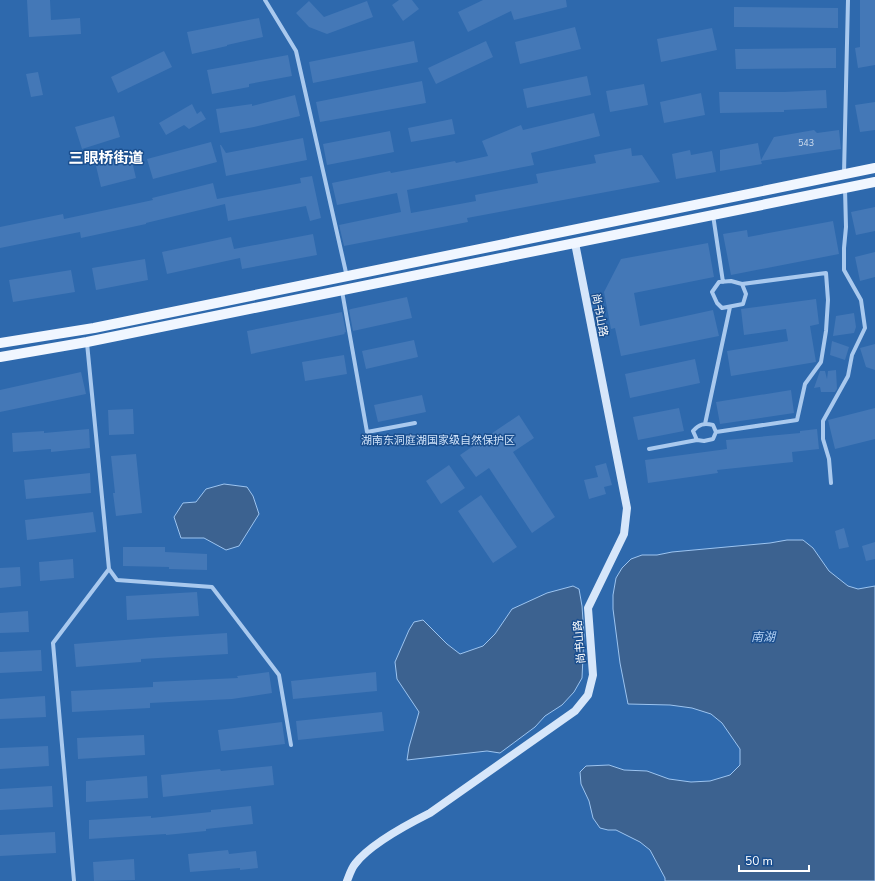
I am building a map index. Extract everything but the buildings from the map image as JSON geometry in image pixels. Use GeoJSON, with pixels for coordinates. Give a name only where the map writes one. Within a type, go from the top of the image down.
{"type":"FeatureCollection","features":[{"type":"Feature","properties":{"kind":"main road"},"geometry":{"type":"LineString","coordinates":[[0,343],[94,328],[875,168]]}},
{"type":"Feature","properties":{"kind":"main road"},"geometry":{"type":"LineString","coordinates":[[0,358],[342,291],[875,182]]}},
{"type":"Feature","properties":{"kind":"street"},"geometry":{"type":"LineString","coordinates":[[265,0],[296,51],[347,277]]}},
{"type":"Feature","properties":{"kind":"street"},"geometry":{"type":"LineString","coordinates":[[844,175],[848,0]]}},
{"type":"Feature","properties":{"kind":"street"},"geometry":{"type":"LineString","coordinates":[[831,483],[829,459],[823,440],[823,421],[848,376],[852,355],[865,328],[860,300],[844,270],[846,188]]}},
{"type":"Feature","properties":{"kind":"street"},"geometry":{"type":"LineString","coordinates":[[713,215],[723,282]]}},
{"type":"Feature","properties":{"kind":"street","name":"尚书山路"},"geometry":{"type":"LineString","coordinates":[[347,881],[354,864],[375,846],[410,823],[430,813],[575,711],[588,695],[593,675],[588,608],[624,534],[627,508],[575,243]]}},
{"type":"Feature","properties":{"kind":"street"},"geometry":{"type":"LineString","coordinates":[[716,432],[797,420],[805,384],[821,362],[826,331],[828,300],[826,272],[742,284],[731,281],[719,282],[712,292],[717,303],[722,308],[743,304],[746,294],[742,284]]}},
{"type":"Feature","properties":{"kind":"street"},"geometry":{"type":"LineString","coordinates":[[342,291],[367,432],[415,422]]}},
{"type":"Feature","properties":{"kind":"street"},"geometry":{"type":"LineString","coordinates":[[705,424],[730,307]]}},
{"type":"Feature","properties":{"kind":"street"},"geometry":{"type":"LineString","coordinates":[[86,342],[109,568],[116,580],[212,587],[279,675],[291,745]]}},
{"type":"Feature","properties":{"kind":"street"},"geometry":{"type":"LineString","coordinates":[[650,449],[697,440],[704,441],[713,439],[716,432],[713,425],[705,424],[698,426],[693,431],[697,440]]}},
{"type":"Feature","properties":{"kind":"street"},"geometry":{"type":"LineString","coordinates":[[74,881],[53,644],[109,568]]}},
{"type":"Feature","properties":{"kind":"green space","name":"湖南东洞庭湖国家级自然保护区"},"geometry":{"type":"Polygon","coordinates":[[[0,0],[875,0],[875,881],[0,881],[0,0]]]}},
{"type":"Feature","properties":{"kind":"water"},"geometry":{"type":"Polygon","coordinates":[[[224,484],[247,487],[253,496],[259,514],[239,546],[226,550],[204,538],[181,538],[174,517],[183,503],[196,502],[206,489],[224,484]]]}},
{"type":"Feature","properties":{"kind":"water","name":"南湖"},"geometry":{"type":"Polygon","coordinates":[[[787,540],[803,540],[813,548],[829,571],[848,586],[858,589],[875,586],[875,881],[665,881],[665,878],[650,850],[640,842],[616,830],[600,828],[593,818],[589,801],[581,784],[580,772],[586,766],[609,765],[624,770],[647,771],[669,779],[691,782],[710,781],[730,775],[740,765],[740,749],[722,723],[711,714],[692,708],[670,705],[628,704],[620,663],[613,609],[613,595],[616,578],[622,568],[631,559],[642,555],[657,555],[672,552],[770,543],[787,540]]]}},
{"type":"Feature","properties":{"kind":"water"},"geometry":{"type":"Polygon","coordinates":[[[573,586],[579,589],[582,606],[584,635],[582,678],[574,692],[562,705],[545,716],[535,727],[500,753],[487,751],[407,760],[409,747],[419,712],[397,679],[395,662],[414,622],[423,620],[447,644],[460,654],[483,646],[495,634],[512,609],[547,593],[573,586]]]}},
{"type":"Feature","properties":{"kind":"district","name":"三眼桥街道"},"geometry":{"type":"Point","coordinates":[106,158]}}]}
